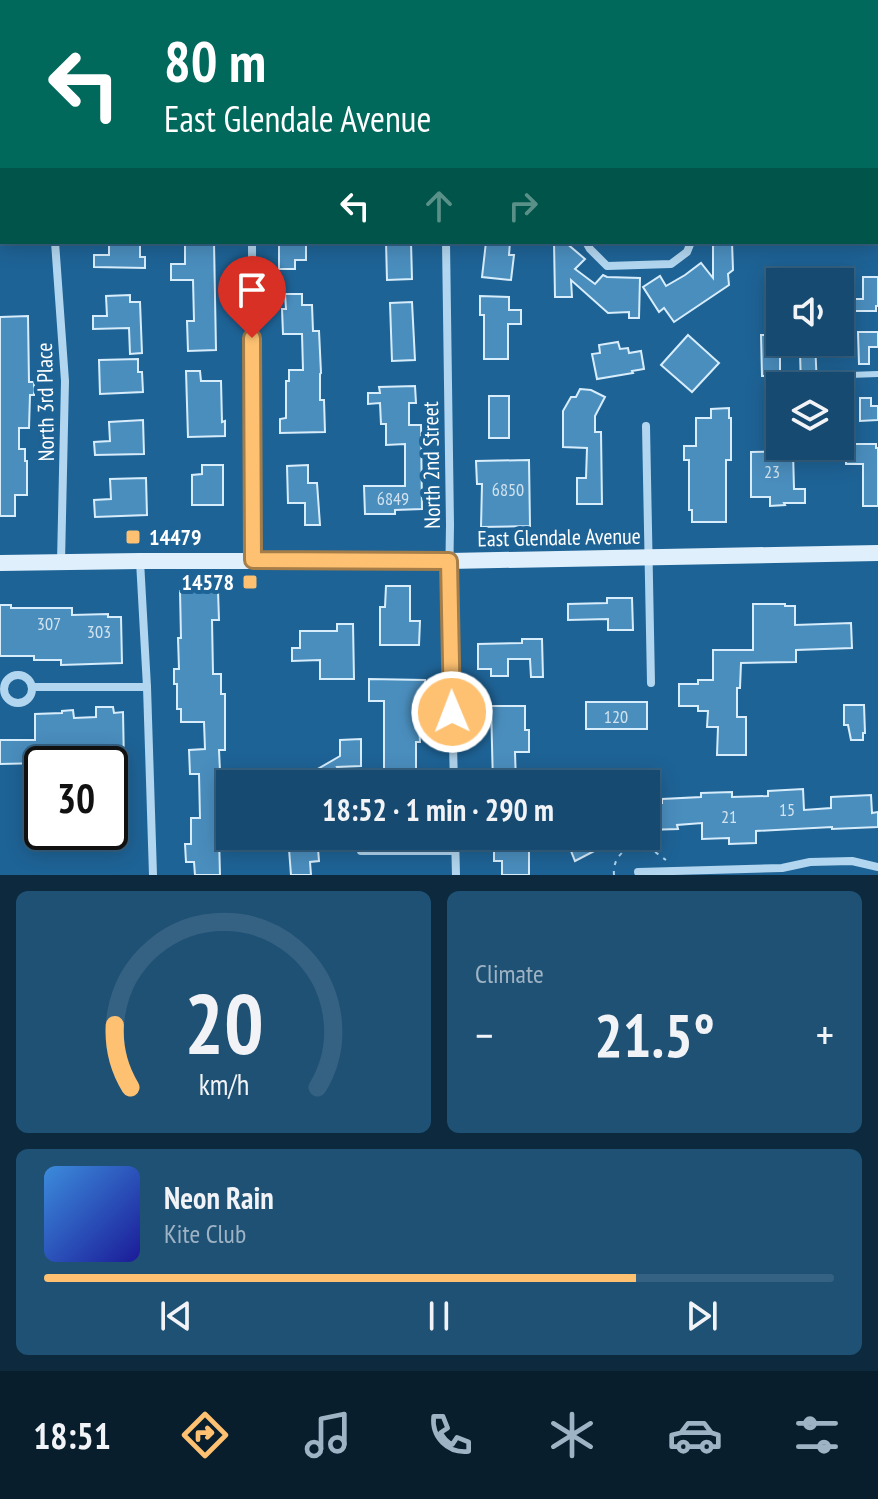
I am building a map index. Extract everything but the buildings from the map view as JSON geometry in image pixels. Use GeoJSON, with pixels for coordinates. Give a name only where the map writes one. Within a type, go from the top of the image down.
{"type":"FeatureCollection","features":[{"type":"Feature","properties":{"kind":"main road","name":"East Glendale Avenue"},"geometry":{"type":"LineString","coordinates":[[0,563],[449,561],[878,553]]}},
{"type":"Feature","properties":{"kind":"street","name":"North 3rd Place"},"geometry":{"type":"LineString","coordinates":[[55,244],[65,381],[61,562]]}},
{"type":"Feature","properties":{"kind":"street"},"geometry":{"type":"LineString","coordinates":[[252,244],[253,560]]}},
{"type":"Feature","properties":{"kind":"street","name":"North 2nd Street"},"geometry":{"type":"LineString","coordinates":[[446,244],[454,770]]}},
{"type":"Feature","properties":{"kind":"street"},"geometry":{"type":"LineString","coordinates":[[587,244],[607,266],[671,264],[687,252],[690,244]]}},
{"type":"Feature","properties":{"kind":"street"},"geometry":{"type":"LineString","coordinates":[[646,426],[651,683]]}},
{"type":"Feature","properties":{"kind":"street"},"geometry":{"type":"LineString","coordinates":[[140,561],[153,875]]}},
{"type":"Feature","properties":{"kind":"street"},"geometry":{"type":"LineString","coordinates":[[32,687],[147,687]]}},
{"type":"Feature","properties":{"kind":"street"},"geometry":{"type":"LineString","coordinates":[[361,851],[455,851],[456,875]]}},
{"type":"Feature","properties":{"kind":"street"},"geometry":{"type":"LineString","coordinates":[[638,872],[782,868],[810,862],[838,861],[878,867]]}},
{"type":"Feature","properties":{"kind":"lane"},"geometry":{"type":"LineString","coordinates":[[854,375],[878,374]]}},
{"type":"Feature","properties":{"kind":"path"},"geometry":{"type":"LineString","coordinates":[[614,875],[617,857],[635,847],[650,849],[666,860]]}},
{"type":"Feature","properties":{"kind":"place","name":"14479"},"geometry":{"type":"Point","coordinates":[133,537]}},
{"type":"Feature","properties":{"kind":"place","name":"14578"},"geometry":{"type":"Point","coordinates":[250,582]}},
{"type":"Feature","properties":{"kind":"route"},"geometry":{"type":"LineString","coordinates":[[252,338],[253,560],[449,561],[452,712]]}}]}
